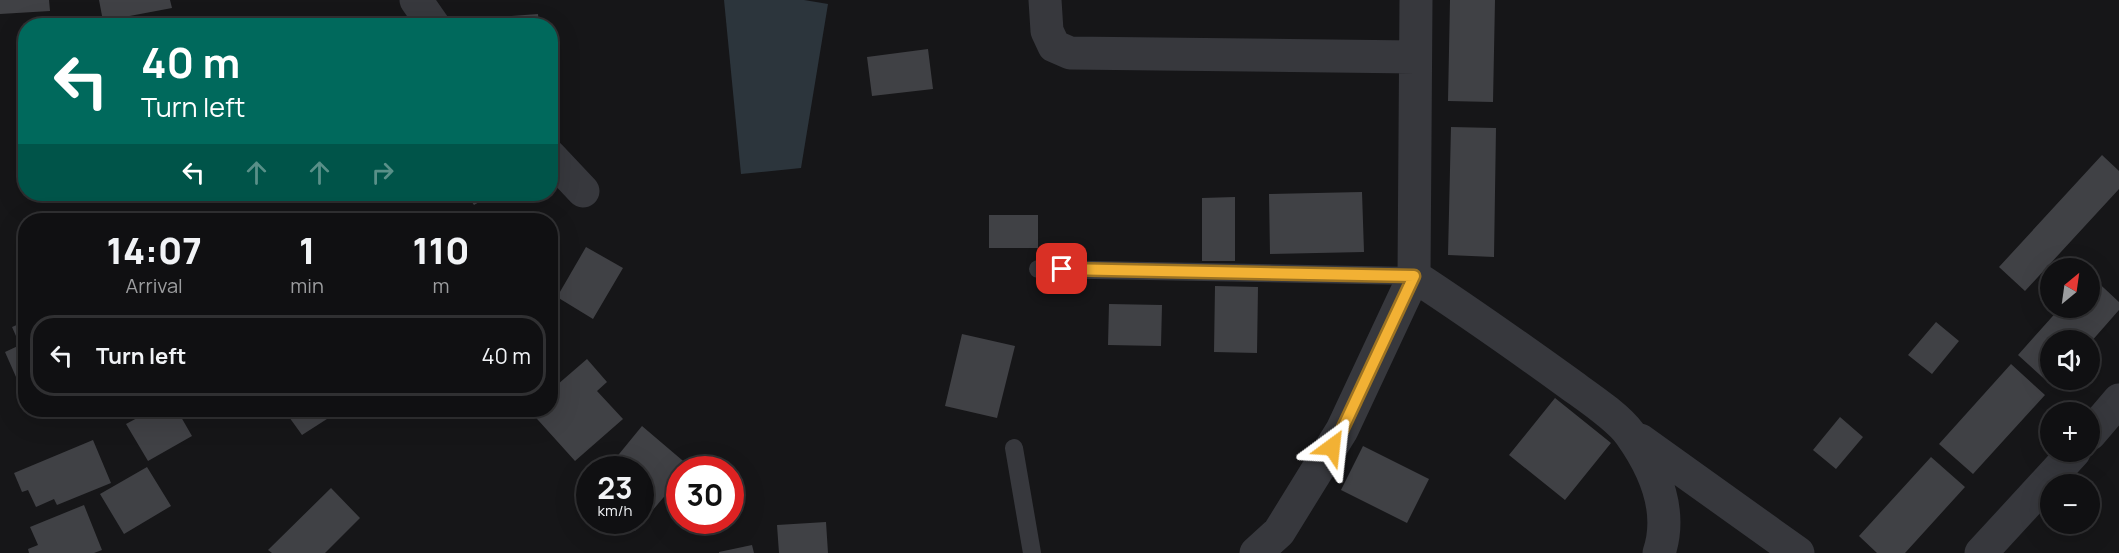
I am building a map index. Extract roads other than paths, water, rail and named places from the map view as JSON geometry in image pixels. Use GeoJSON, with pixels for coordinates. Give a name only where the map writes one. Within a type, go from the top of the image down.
{"type":"FeatureCollection","features":[{"type":"Feature","properties":{"kind":"street"},"geometry":{"type":"LineString","coordinates":[[416,0],[428,18]]}},
{"type":"Feature","properties":{"kind":"street"},"geometry":{"type":"LineString","coordinates":[[1045,0],[1047,31],[1053,46],[1070,54],[1415,57]]}},
{"type":"Feature","properties":{"kind":"street"},"geometry":{"type":"LineString","coordinates":[[1256,553],[1279,532],[1342,430],[1414,276],[1416,0]]}},
{"type":"Feature","properties":{"kind":"street"},"geometry":{"type":"LineString","coordinates":[[558,164],[583,191]]}},
{"type":"Feature","properties":{"kind":"street"},"geometry":{"type":"LineString","coordinates":[[1414,276],[1507,338],[1598,405],[1629,432],[1798,553]]}},
{"type":"Feature","properties":{"kind":"street"},"geometry":{"type":"LineString","coordinates":[[2100,422],[2119,400]]}},
{"type":"Feature","properties":{"kind":"street"},"geometry":{"type":"LineString","coordinates":[[1629,432],[1655,474],[1664,508],[1664,538],[1659,553]]}},
{"type":"Feature","properties":{"kind":"street"},"geometry":{"type":"LineString","coordinates":[[1981,553],[2065,462]]}},
{"type":"Feature","properties":{"kind":"lane"},"geometry":{"type":"LineString","coordinates":[[1038,269],[1414,276]]}},
{"type":"Feature","properties":{"kind":"lane"},"geometry":{"type":"LineString","coordinates":[[1014,448],[1032,553]]}}]}
